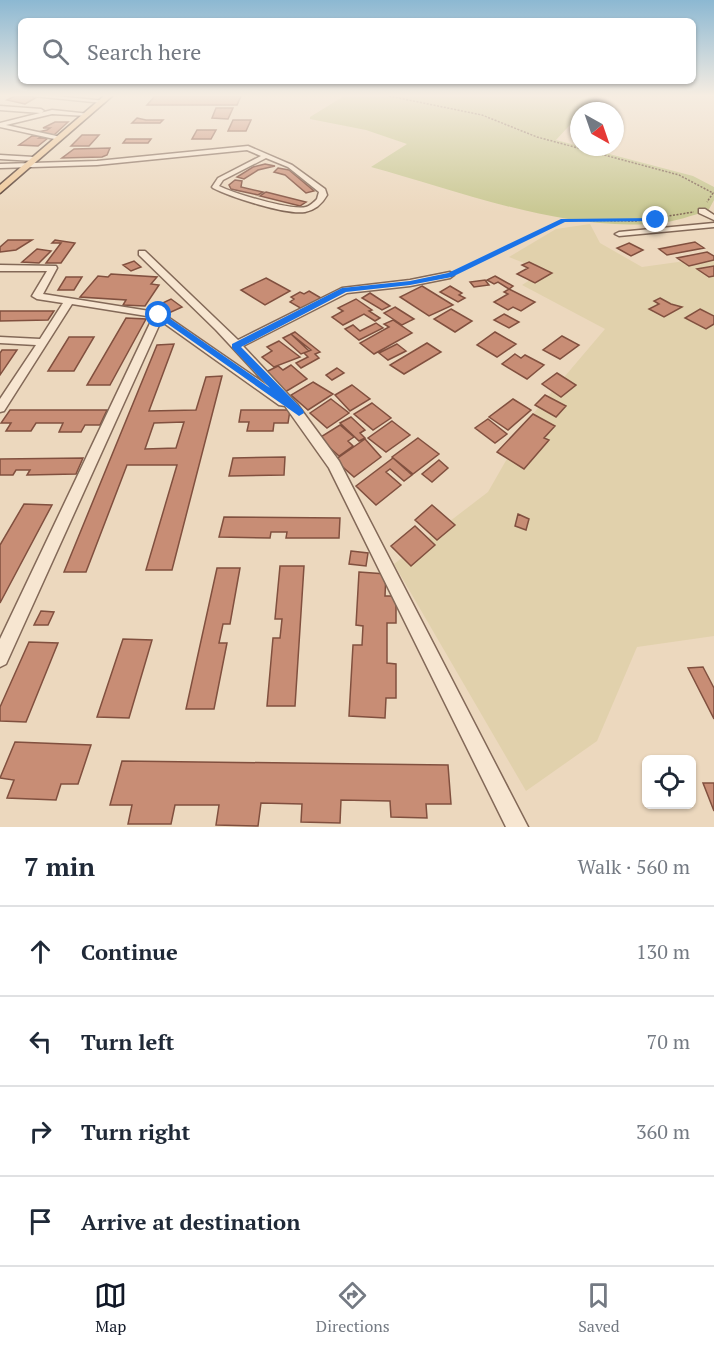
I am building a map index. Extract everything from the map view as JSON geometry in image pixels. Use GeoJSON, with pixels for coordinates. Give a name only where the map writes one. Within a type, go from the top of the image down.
{"type":"FeatureCollection","features":[{"type":"Feature","properties":{"kind":"main road"},"geometry":{"type":"LineString","coordinates":[[0,190],[62,135]]}},
{"type":"Feature","properties":{"kind":"street"},"geometry":{"type":"LineString","coordinates":[[44,135],[59,138]]}},
{"type":"Feature","properties":{"kind":"street"},"geometry":{"type":"LineString","coordinates":[[0,165],[26,167],[97,163],[242,148],[259,150],[265,156],[290,166],[321,191],[323,195],[320,201],[309,208],[295,209],[215,187],[220,178],[265,156]]}},
{"type":"Feature","properties":{"kind":"street"},"geometry":{"type":"LineString","coordinates":[[0,157],[34,159]]}},
{"type":"Feature","properties":{"kind":"street"},"geometry":{"type":"LineString","coordinates":[[702,211],[714,218]]}},
{"type":"Feature","properties":{"kind":"street"},"geometry":{"type":"LineString","coordinates":[[619,234],[714,225]]}},
{"type":"Feature","properties":{"kind":"street"},"geometry":{"type":"LineString","coordinates":[[142,253],[299,413],[334,465],[517,827]]}},
{"type":"Feature","properties":{"kind":"street"},"geometry":{"type":"LineString","coordinates":[[0,268],[54,268],[37,296],[159,315],[299,413]]}},
{"type":"Feature","properties":{"kind":"street"},"geometry":{"type":"LineString","coordinates":[[235,346],[345,290],[410,283],[450,275]]}},
{"type":"Feature","properties":{"kind":"street"},"geometry":{"type":"LineString","coordinates":[[0,408],[70,300]]}},
{"type":"Feature","properties":{"kind":"street"},"geometry":{"type":"LineString","coordinates":[[0,658],[159,315]]}},
{"type":"Feature","properties":{"kind":"street"},"geometry":{"type":"LineString","coordinates":[[0,340],[43,342]]}},
{"type":"Feature","properties":{"kind":"path"},"geometry":{"type":"LineString","coordinates":[[450,275],[564,220],[636,221],[702,211],[713,193],[710,189],[679,175],[531,135]]}},
{"type":"Feature","properties":{"kind":"shaded area"},"geometry":{"type":"Polygon","coordinates":[[[379,135],[561,135],[556,140],[570,144],[570,156],[617,156],[693,176],[714,187],[714,200],[708,211],[677,220],[624,224],[588,222],[514,208],[371,167],[407,144],[379,135]]]}},
{"type":"Feature","properties":{"kind":"shaded area"},"geometry":{"type":"Polygon","coordinates":[[[590,224],[600,243],[642,267],[714,257],[714,636],[637,647],[597,741],[526,791],[394,564],[488,492],[532,415],[605,329],[522,285],[544,271],[509,257],[556,229],[590,224]]]}},
{"type":"Feature","properties":{"kind":"building"},"geometry":{"type":"Polygon","coordinates":[[[82,135],[99,135],[89,146],[71,146],[82,135]]]}},
{"type":"Feature","properties":{"kind":"building"},"geometry":{"type":"Polygon","coordinates":[[[194,135],[213,135],[211,139],[192,139],[194,135]]]}},
{"type":"Feature","properties":{"kind":"building"},"geometry":{"type":"Polygon","coordinates":[[[32,136],[48,138],[38,146],[19,145],[32,136]]]}},
{"type":"Feature","properties":{"kind":"building"},"geometry":{"type":"Polygon","coordinates":[[[126,139],[151,139],[148,143],[123,143],[126,139]]]}},
{"type":"Feature","properties":{"kind":"building"},"geometry":{"type":"Polygon","coordinates":[[[110,148],[107,155],[102,157],[62,158],[74,149],[110,148]]]}},
{"type":"Feature","properties":{"kind":"building"},"geometry":{"type":"Polygon","coordinates":[[[265,164],[275,166],[258,170],[244,179],[237,177],[253,167],[265,164]]]}},
{"type":"Feature","properties":{"kind":"building"},"geometry":{"type":"Polygon","coordinates":[[[278,168],[289,170],[314,191],[306,193],[285,175],[274,172],[278,168]]]}},
{"type":"Feature","properties":{"kind":"building"},"geometry":{"type":"Polygon","coordinates":[[[235,180],[242,181],[241,187],[263,192],[258,195],[231,189],[229,185],[235,180]]]}},
{"type":"Feature","properties":{"kind":"building"},"geometry":{"type":"Polygon","coordinates":[[[266,192],[306,202],[300,206],[260,196],[266,192]]]}},
{"type":"Feature","properties":{"kind":"building"},"geometry":{"type":"Polygon","coordinates":[[[8,240],[32,240],[16,250],[0,252],[0,247],[8,240]]]}},
{"type":"Feature","properties":{"kind":"building"},"geometry":{"type":"Polygon","coordinates":[[[55,240],[75,243],[61,263],[46,263],[61,243],[52,243],[55,240]]]}},
{"type":"Feature","properties":{"kind":"building"},"geometry":{"type":"Polygon","coordinates":[[[695,242],[704,248],[667,255],[659,249],[695,242]]]}},
{"type":"Feature","properties":{"kind":"building"},"geometry":{"type":"Polygon","coordinates":[[[629,243],[643,250],[631,256],[617,248],[629,243]]]}},
{"type":"Feature","properties":{"kind":"building"},"geometry":{"type":"Polygon","coordinates":[[[37,249],[51,251],[39,263],[22,262],[37,249]]]}},
{"type":"Feature","properties":{"kind":"building"},"geometry":{"type":"Polygon","coordinates":[[[707,252],[714,256],[714,260],[689,266],[677,258],[707,252]]]}},
{"type":"Feature","properties":{"kind":"building"},"geometry":{"type":"Polygon","coordinates":[[[134,261],[141,267],[131,271],[123,265],[134,261]]]}},
{"type":"Feature","properties":{"kind":"building"},"geometry":{"type":"Polygon","coordinates":[[[529,262],[552,273],[535,283],[517,274],[528,268],[522,265],[529,262]]]}},
{"type":"Feature","properties":{"kind":"building"},"geometry":{"type":"Polygon","coordinates":[[[714,266],[714,276],[709,277],[697,269],[714,266]]]}},
{"type":"Feature","properties":{"kind":"building"},"geometry":{"type":"Polygon","coordinates":[[[111,274],[157,277],[151,284],[159,285],[145,306],[123,305],[126,300],[80,297],[98,276],[108,277],[111,274]]]}},
{"type":"Feature","properties":{"kind":"building"},"geometry":{"type":"Polygon","coordinates":[[[495,276],[513,286],[509,289],[498,282],[494,284],[487,280],[495,276]]]}},
{"type":"Feature","properties":{"kind":"building"},"geometry":{"type":"Polygon","coordinates":[[[66,277],[82,277],[74,290],[58,290],[66,277]]]}},
{"type":"Feature","properties":{"kind":"building"},"geometry":{"type":"Polygon","coordinates":[[[266,278],[290,291],[265,305],[241,290],[266,278]]]}},
{"type":"Feature","properties":{"kind":"building"},"geometry":{"type":"Polygon","coordinates":[[[485,280],[489,285],[474,287],[470,282],[485,280]]]}},
{"type":"Feature","properties":{"kind":"building"},"geometry":{"type":"Polygon","coordinates":[[[422,286],[453,305],[429,316],[400,297],[422,286]]]}},
{"type":"Feature","properties":{"kind":"building"},"geometry":{"type":"Polygon","coordinates":[[[450,286],[462,293],[459,295],[465,298],[458,302],[440,292],[450,286]]]}},
{"type":"Feature","properties":{"kind":"building"},"geometry":{"type":"Polygon","coordinates":[[[509,289],[535,302],[521,311],[513,307],[508,310],[494,302],[508,294],[504,292],[509,289]]]}},
{"type":"Feature","properties":{"kind":"building"},"geometry":{"type":"Polygon","coordinates":[[[309,291],[321,298],[302,309],[290,302],[294,299],[291,297],[300,292],[304,294],[309,291]]]}},
{"type":"Feature","properties":{"kind":"building"},"geometry":{"type":"Polygon","coordinates":[[[370,293],[390,306],[382,310],[362,298],[370,293]]]}},
{"type":"Feature","properties":{"kind":"building"},"geometry":{"type":"Polygon","coordinates":[[[660,298],[682,307],[664,317],[649,309],[659,304],[654,301],[660,298]]]}},
{"type":"Feature","properties":{"kind":"building"},"geometry":{"type":"Polygon","coordinates":[[[171,299],[182,307],[169,313],[165,311],[159,314],[152,308],[171,299]]]}},
{"type":"Feature","properties":{"kind":"building"},"geometry":{"type":"Polygon","coordinates":[[[356,299],[380,318],[375,321],[364,314],[343,325],[332,317],[343,311],[338,308],[356,299]]]}},
{"type":"Feature","properties":{"kind":"building"},"geometry":{"type":"Polygon","coordinates":[[[395,307],[414,319],[402,325],[384,313],[395,307]]]}},
{"type":"Feature","properties":{"kind":"building"},"geometry":{"type":"Polygon","coordinates":[[[451,309],[472,321],[455,332],[434,319],[451,309]]]}},
{"type":"Feature","properties":{"kind":"building"},"geometry":{"type":"Polygon","coordinates":[[[700,309],[714,316],[714,324],[706,329],[685,318],[700,309]]]}},
{"type":"Feature","properties":{"kind":"building"},"geometry":{"type":"Polygon","coordinates":[[[0,311],[54,311],[48,320],[0,321],[0,311]]]}},
{"type":"Feature","properties":{"kind":"building"},"geometry":{"type":"Polygon","coordinates":[[[504,314],[519,322],[509,328],[494,320],[504,314]]]}},
{"type":"Feature","properties":{"kind":"building"},"geometry":{"type":"Polygon","coordinates":[[[126,318],[146,319],[110,385],[87,385],[126,318]]]}},
{"type":"Feature","properties":{"kind":"building"},"geometry":{"type":"Polygon","coordinates":[[[393,320],[412,333],[374,354],[360,343],[389,327],[384,324],[393,320]]]}},
{"type":"Feature","properties":{"kind":"building"},"geometry":{"type":"Polygon","coordinates":[[[376,323],[383,328],[359,340],[345,329],[353,325],[360,331],[376,323]]]}},
{"type":"Feature","properties":{"kind":"building"},"geometry":{"type":"Polygon","coordinates":[[[295,332],[320,352],[315,354],[319,358],[301,368],[296,363],[308,357],[304,353],[311,350],[291,334],[295,332]]]}},
{"type":"Feature","properties":{"kind":"building"},"geometry":{"type":"Polygon","coordinates":[[[495,332],[516,344],[497,357],[477,345],[495,332]]]}},
{"type":"Feature","properties":{"kind":"building"},"geometry":{"type":"Polygon","coordinates":[[[291,334],[309,351],[301,354],[283,338],[291,334]]]}},
{"type":"Feature","properties":{"kind":"building"},"geometry":{"type":"Polygon","coordinates":[[[562,336],[579,345],[560,359],[543,350],[562,336]]]}},
{"type":"Feature","properties":{"kind":"building"},"geometry":{"type":"Polygon","coordinates":[[[69,337],[94,337],[74,371],[48,371],[69,337]]]}},
{"type":"Feature","properties":{"kind":"building"},"geometry":{"type":"Polygon","coordinates":[[[279,341],[300,357],[274,367],[262,357],[272,351],[267,347],[279,341]]]}},
{"type":"Feature","properties":{"kind":"building"},"geometry":{"type":"Polygon","coordinates":[[[427,343],[441,352],[404,374],[390,365],[427,343]]]}},
{"type":"Feature","properties":{"kind":"building"},"geometry":{"type":"Polygon","coordinates":[[[174,344],[149,411],[196,410],[206,377],[222,376],[172,570],[146,570],[177,465],[127,465],[86,572],[64,572],[157,345],[174,344]],[[184,422],[154,423],[145,449],[176,448],[184,422]]]}},
{"type":"Feature","properties":{"kind":"building"},"geometry":{"type":"Polygon","coordinates":[[[397,344],[406,351],[388,360],[379,353],[397,344]]]}},
{"type":"Feature","properties":{"kind":"building"},"geometry":{"type":"Polygon","coordinates":[[[2,350],[17,350],[0,375],[0,353],[2,350]]]}},
{"type":"Feature","properties":{"kind":"building"},"geometry":{"type":"Polygon","coordinates":[[[515,354],[521,358],[525,355],[544,365],[527,379],[502,364],[515,354]]]}},
{"type":"Feature","properties":{"kind":"building"},"geometry":{"type":"Polygon","coordinates":[[[291,365],[307,379],[285,392],[264,373],[278,366],[283,370],[291,365]]]}},
{"type":"Feature","properties":{"kind":"building"},"geometry":{"type":"Polygon","coordinates":[[[337,368],[344,373],[332,380],[326,375],[337,368]]]}},
{"type":"Feature","properties":{"kind":"building"},"geometry":{"type":"Polygon","coordinates":[[[557,373],[576,385],[561,397],[542,384],[557,373]]]}},
{"type":"Feature","properties":{"kind":"building"},"geometry":{"type":"Polygon","coordinates":[[[313,382],[333,394],[308,410],[291,395],[313,382]]]}},
{"type":"Feature","properties":{"kind":"building"},"geometry":{"type":"Polygon","coordinates":[[[352,385],[370,399],[350,411],[335,395],[352,385]]]}},
{"type":"Feature","properties":{"kind":"building"},"geometry":{"type":"Polygon","coordinates":[[[545,395],[566,406],[556,417],[535,405],[545,395]]]}},
{"type":"Feature","properties":{"kind":"building"},"geometry":{"type":"Polygon","coordinates":[[[331,399],[349,413],[327,428],[310,413],[331,399]]]}},
{"type":"Feature","properties":{"kind":"building"},"geometry":{"type":"Polygon","coordinates":[[[513,399],[531,410],[508,430],[489,417],[513,399]]]}},
{"type":"Feature","properties":{"kind":"building"},"geometry":{"type":"Polygon","coordinates":[[[372,403],[391,418],[373,430],[354,414],[372,403]]]}},
{"type":"Feature","properties":{"kind":"building"},"geometry":{"type":"Polygon","coordinates":[[[10,410],[107,410],[100,425],[85,425],[81,432],[59,432],[63,423],[36,423],[31,431],[6,431],[11,423],[1,423],[10,410]]]}},
{"type":"Feature","properties":{"kind":"building"},"geometry":{"type":"Polygon","coordinates":[[[241,410],[290,410],[288,423],[274,423],[273,431],[247,431],[249,422],[239,422],[241,410]]]}},
{"type":"Feature","properties":{"kind":"building"},"geometry":{"type":"Polygon","coordinates":[[[533,414],[555,426],[544,438],[549,440],[524,469],[497,452],[533,414]]]}},
{"type":"Feature","properties":{"kind":"building"},"geometry":{"type":"Polygon","coordinates":[[[351,417],[365,430],[360,433],[365,438],[359,441],[340,423],[351,417]]]}},
{"type":"Feature","properties":{"kind":"building"},"geometry":{"type":"Polygon","coordinates":[[[488,419],[507,434],[495,443],[475,428],[488,419]]]}},
{"type":"Feature","properties":{"kind":"building"},"geometry":{"type":"Polygon","coordinates":[[[392,421],[410,435],[386,452],[368,438],[392,421]]]}},
{"type":"Feature","properties":{"kind":"building"},"geometry":{"type":"Polygon","coordinates":[[[340,425],[354,437],[348,441],[353,446],[339,456],[319,438],[340,425]]]}},
{"type":"Feature","properties":{"kind":"building"},"geometry":{"type":"Polygon","coordinates":[[[418,438],[439,454],[413,474],[392,457],[418,438]]]}},
{"type":"Feature","properties":{"kind":"building"},"geometry":{"type":"Polygon","coordinates":[[[365,439],[381,457],[354,477],[335,460],[365,439]]]}},
{"type":"Feature","properties":{"kind":"building"},"geometry":{"type":"Polygon","coordinates":[[[285,457],[284,475],[229,476],[233,458],[285,457]]]}},
{"type":"Feature","properties":{"kind":"building"},"geometry":{"type":"Polygon","coordinates":[[[83,458],[76,474],[27,475],[30,470],[16,470],[13,475],[0,475],[0,459],[83,458]]]}},
{"type":"Feature","properties":{"kind":"building"},"geometry":{"type":"Polygon","coordinates":[[[393,458],[412,475],[404,481],[390,469],[386,472],[401,485],[376,505],[356,486],[393,458]]]}},
{"type":"Feature","properties":{"kind":"building"},"geometry":{"type":"Polygon","coordinates":[[[439,460],[448,468],[432,482],[422,474],[439,460]]]}},
{"type":"Feature","properties":{"kind":"building"},"geometry":{"type":"Polygon","coordinates":[[[24,504],[52,505],[0,603],[0,545],[24,504]]]}},
{"type":"Feature","properties":{"kind":"building"},"geometry":{"type":"Polygon","coordinates":[[[432,505],[455,525],[437,540],[415,520],[432,505]]]}},
{"type":"Feature","properties":{"kind":"building"},"geometry":{"type":"Polygon","coordinates":[[[518,514],[529,519],[526,530],[515,526],[518,514]]]}},
{"type":"Feature","properties":{"kind":"building"},"geometry":{"type":"Polygon","coordinates":[[[224,517],[340,518],[339,538],[286,538],[287,532],[271,532],[270,538],[219,537],[224,517]]]}},
{"type":"Feature","properties":{"kind":"building"},"geometry":{"type":"Polygon","coordinates":[[[415,526],[435,545],[411,566],[391,546],[415,526]]]}},
{"type":"Feature","properties":{"kind":"building"},"geometry":{"type":"Polygon","coordinates":[[[351,551],[368,553],[366,566],[349,564],[351,551]]]}},
{"type":"Feature","properties":{"kind":"building"},"geometry":{"type":"Polygon","coordinates":[[[280,566],[304,566],[295,706],[267,706],[273,638],[280,638],[282,619],[275,619],[280,566]]]}},
{"type":"Feature","properties":{"kind":"building"},"geometry":{"type":"Polygon","coordinates":[[[217,568],[240,568],[230,624],[223,624],[219,643],[227,643],[214,709],[186,709],[217,568]]]}},
{"type":"Feature","properties":{"kind":"building"},"geometry":{"type":"Polygon","coordinates":[[[359,572],[386,574],[385,596],[396,596],[396,623],[387,623],[387,663],[396,664],[396,698],[386,698],[385,718],[349,716],[353,645],[362,645],[363,626],[356,625],[359,572]]]}},
{"type":"Feature","properties":{"kind":"building"},"geometry":{"type":"Polygon","coordinates":[[[41,611],[54,612],[48,625],[34,625],[41,611]]]}},
{"type":"Feature","properties":{"kind":"building"},"geometry":{"type":"Polygon","coordinates":[[[123,639],[152,640],[129,718],[97,717],[123,639]]]}},
{"type":"Feature","properties":{"kind":"building"},"geometry":{"type":"Polygon","coordinates":[[[29,642],[58,643],[26,722],[0,721],[0,707],[29,642]]]}},
{"type":"Feature","properties":{"kind":"building"},"geometry":{"type":"Polygon","coordinates":[[[703,667],[714,688],[714,719],[688,668],[703,667]]]}},
{"type":"Feature","properties":{"kind":"building"},"geometry":{"type":"Polygon","coordinates":[[[15,742],[91,745],[78,784],[61,784],[56,800],[7,798],[14,780],[0,778],[15,742]]]}},
{"type":"Feature","properties":{"kind":"building"},"geometry":{"type":"Polygon","coordinates":[[[122,761],[448,765],[451,804],[426,804],[427,818],[391,817],[390,801],[341,800],[340,823],[301,822],[302,804],[261,803],[258,826],[216,825],[219,805],[175,805],[171,824],[128,824],[132,805],[110,805],[122,761]]]}},
{"type":"Feature","properties":{"kind":"building"},"geometry":{"type":"Polygon","coordinates":[[[703,783],[714,783],[714,811],[703,783]]]}},
{"type":"Feature","properties":{"kind":"route"},"geometry":{"type":"LineString","coordinates":[[159,315],[299,413],[254,363],[235,346],[345,290],[410,283],[450,275],[488,259],[564,220],[656,220]]}}]}
